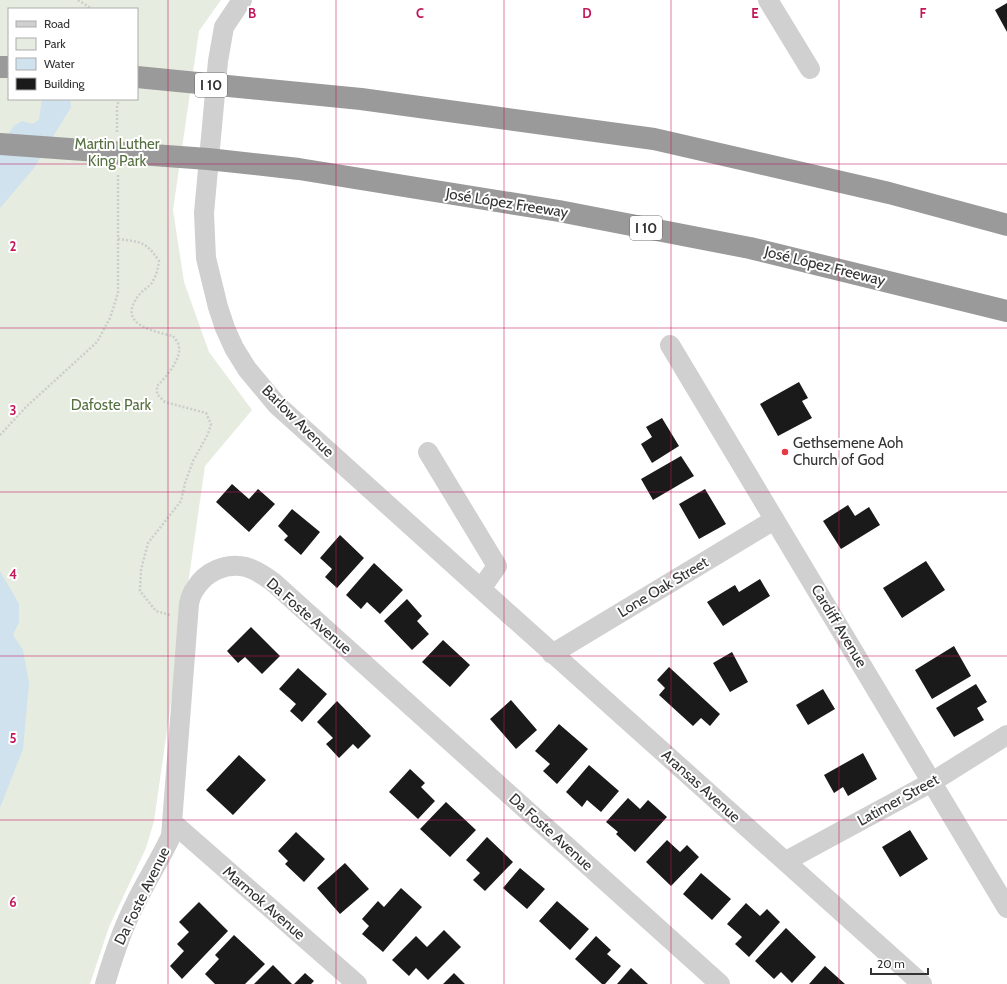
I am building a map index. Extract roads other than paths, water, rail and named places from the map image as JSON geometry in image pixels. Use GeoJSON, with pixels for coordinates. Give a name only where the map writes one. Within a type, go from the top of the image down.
{"type":"FeatureCollection","features":[{"type":"Feature","properties":{"kind":"highway","name":"I 10"},"geometry":{"type":"LineString","coordinates":[[138,77],[361,99],[654,140],[889,193],[1007,225]]}},
{"type":"Feature","properties":{"kind":"highway","name":"José López Freeway"},"geometry":{"type":"LineString","coordinates":[[0,144],[208,159],[281,167],[559,211],[750,248],[1007,311]]}},
{"type":"Feature","properties":{"kind":"highway"},"geometry":{"type":"LineString","coordinates":[[889,193],[1007,214]]}},
{"type":"Feature","properties":{"kind":"street","name":"Barlow Avenue"},"geometry":{"type":"LineString","coordinates":[[242,0],[224,27],[218,61],[204,213],[206,258],[218,307],[225,328],[234,348],[247,369],[277,405],[481,588]]}},
{"type":"Feature","properties":{"kind":"street"},"geometry":{"type":"LineString","coordinates":[[768,0],[810,69]]}},
{"type":"Feature","properties":{"kind":"street","name":"Cardiff Avenue"},"geometry":{"type":"LineString","coordinates":[[670,345],[1007,908]]}},
{"type":"Feature","properties":{"kind":"street"},"geometry":{"type":"LineString","coordinates":[[428,452],[497,566],[481,588]]}},
{"type":"Feature","properties":{"kind":"street","name":"Lone Oak Street"},"geometry":{"type":"LineString","coordinates":[[552,654],[774,520]]}},
{"type":"Feature","properties":{"kind":"street","name":"Da Foste Avenue"},"geometry":{"type":"LineString","coordinates":[[105,984],[112,957],[134,904],[163,854],[171,836],[189,604],[194,589],[204,578],[221,567],[234,565],[247,567],[273,582],[720,984]]}},
{"type":"Feature","properties":{"kind":"street","name":"Aransas Avenue"},"geometry":{"type":"LineString","coordinates":[[481,588],[552,654],[786,861],[922,984]]}},
{"type":"Feature","properties":{"kind":"street","name":"Latimer Street"},"geometry":{"type":"LineString","coordinates":[[786,861],[932,782],[1007,735]]}},
{"type":"Feature","properties":{"kind":"street","name":"Marmok Avenue"},"geometry":{"type":"LineString","coordinates":[[172,822],[356,984]]}},
{"type":"Feature","properties":{"kind":"water"},"geometry":{"type":"Polygon","coordinates":[[[42,100],[70,100],[71,107],[34,168],[0,208],[0,146],[14,126],[22,121],[32,124],[39,120],[42,100]]]}},
{"type":"Feature","properties":{"kind":"water"},"geometry":{"type":"Polygon","coordinates":[[[0,571],[19,604],[19,622],[13,635],[23,650],[29,683],[23,749],[0,808],[0,571]]]}},
{"type":"Feature","properties":{"kind":"place","name":"Gethsemene Aoh Church of God"},"geometry":{"type":"Point","coordinates":[785,452]}},
{"type":"Feature","properties":{"kind":"park label","name":"Martin Luther King Park"},"geometry":{"type":"Point","coordinates":[117,152]}},
{"type":"Feature","properties":{"kind":"park label","name":"Dafoste Park"},"geometry":{"type":"Point","coordinates":[111,405]}}]}
